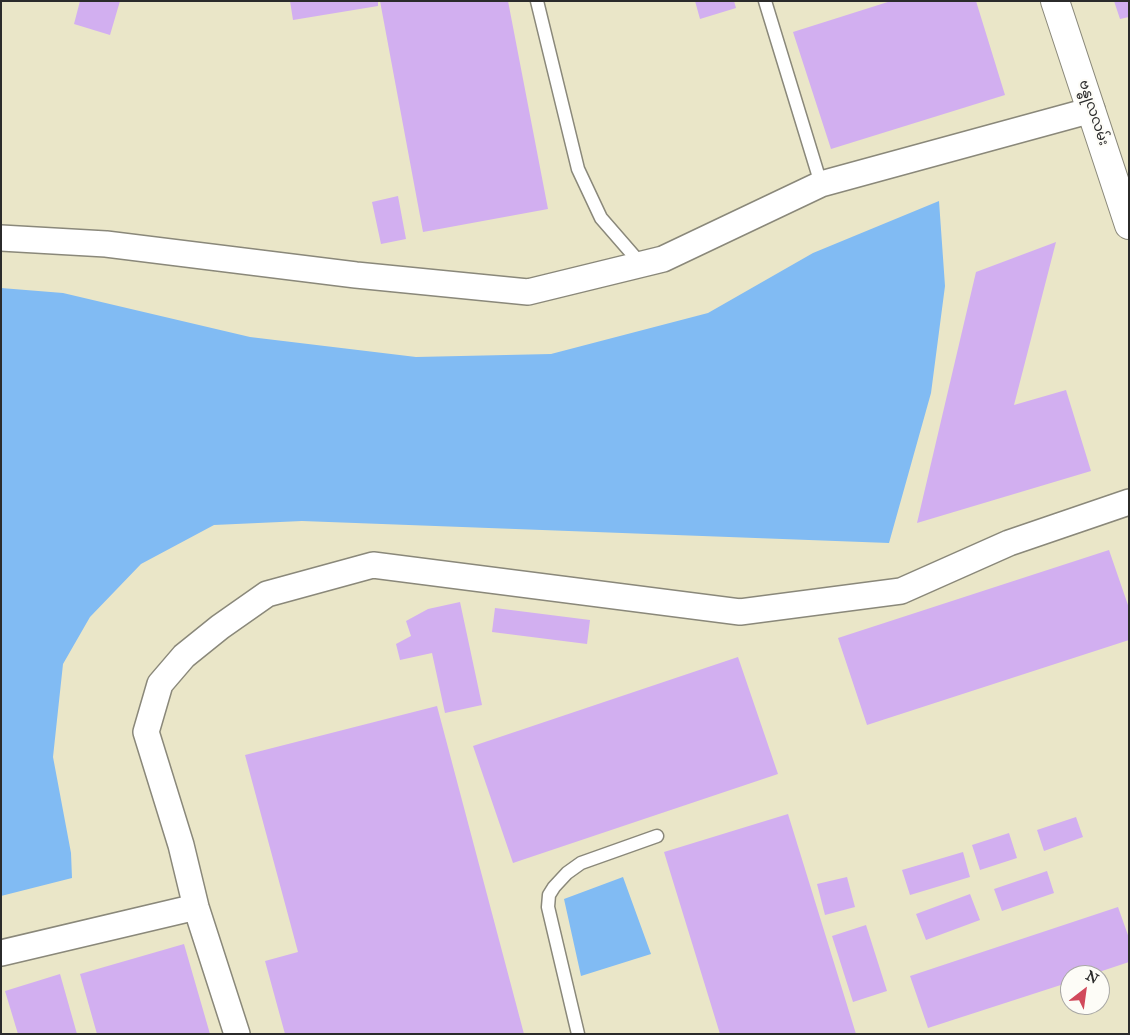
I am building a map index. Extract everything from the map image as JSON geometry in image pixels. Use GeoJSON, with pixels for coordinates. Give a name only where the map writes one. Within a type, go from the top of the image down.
{"type":"FeatureCollection","features":[{"type":"Feature","properties":{"kind":"street","name":"ဗန္ဓုလလမ်း"},"geometry":{"type":"LineString","coordinates":[[1055,1],[1129,225]]}},
{"type":"Feature","properties":{"kind":"street"},"geometry":{"type":"LineString","coordinates":[[1,238],[106,244],[356,275],[528,292],[663,259],[821,184],[1092,110]]}},
{"type":"Feature","properties":{"kind":"street"},"geometry":{"type":"LineString","coordinates":[[237,1034],[196,907],[181,845],[146,732],[160,684],[184,656],[220,627],[268,594],[373,565],[740,612],[901,591],[1009,543],[1129,502]]}},
{"type":"Feature","properties":{"kind":"street"},"geometry":{"type":"LineString","coordinates":[[1,953],[196,907]]}},
{"type":"Feature","properties":{"kind":"lane"},"geometry":{"type":"LineString","coordinates":[[536,1],[578,169],[601,218],[642,264]]}},
{"type":"Feature","properties":{"kind":"lane"},"geometry":{"type":"LineString","coordinates":[[765,1],[821,184]]}},
{"type":"Feature","properties":{"kind":"lane"},"geometry":{"type":"LineString","coordinates":[[578,1034],[548,907],[549,895],[567,873],[581,863],[657,836]]}},
{"type":"Feature","properties":{"kind":"water"},"geometry":{"type":"Polygon","coordinates":[[[939,201],[945,286],[931,393],[889,543],[302,521],[214,525],[141,564],[90,617],[63,664],[53,757],[71,853],[72,878],[1,896],[1,288],[63,293],[250,337],[416,357],[551,354],[708,313],[813,253],[939,201]]]}},
{"type":"Feature","properties":{"kind":"water"},"geometry":{"type":"Polygon","coordinates":[[[623,877],[651,954],[581,976],[564,899],[623,877]]]}},
{"type":"Feature","properties":{"kind":"building"},"geometry":{"type":"Polygon","coordinates":[[[80,1],[120,1],[110,35],[74,24],[80,1]]]}},
{"type":"Feature","properties":{"kind":"building"},"geometry":{"type":"Polygon","coordinates":[[[290,1],[378,1],[378,6],[293,20],[290,1]]]}},
{"type":"Feature","properties":{"kind":"building"},"geometry":{"type":"Polygon","coordinates":[[[380,1],[508,1],[548,209],[423,232],[380,1]]]}},
{"type":"Feature","properties":{"kind":"building"},"geometry":{"type":"Polygon","coordinates":[[[695,1],[734,1],[736,8],[700,19],[695,1]]]}},
{"type":"Feature","properties":{"kind":"building"},"geometry":{"type":"Polygon","coordinates":[[[891,1],[976,1],[1005,95],[831,149],[793,32],[891,1]]]}},
{"type":"Feature","properties":{"kind":"building"},"geometry":{"type":"Polygon","coordinates":[[[1114,1],[1129,1],[1129,17],[1120,19],[1114,1]]]}},
{"type":"Feature","properties":{"kind":"building"},"geometry":{"type":"Polygon","coordinates":[[[398,196],[406,239],[381,244],[372,202],[398,196]]]}},
{"type":"Feature","properties":{"kind":"building"},"geometry":{"type":"Polygon","coordinates":[[[1056,242],[1014,405],[1066,390],[1091,471],[917,523],[976,272],[1056,242]]]}},
{"type":"Feature","properties":{"kind":"building"},"geometry":{"type":"Polygon","coordinates":[[[1109,550],[1129,608],[1129,640],[867,725],[838,638],[1109,550]]]}},
{"type":"Feature","properties":{"kind":"building"},"geometry":{"type":"Polygon","coordinates":[[[460,602],[482,705],[445,713],[432,653],[400,660],[396,644],[411,636],[406,621],[428,609],[460,602]]]}},
{"type":"Feature","properties":{"kind":"building"},"geometry":{"type":"Polygon","coordinates":[[[495,608],[590,620],[587,644],[492,632],[495,608]]]}},
{"type":"Feature","properties":{"kind":"building"},"geometry":{"type":"Polygon","coordinates":[[[738,657],[778,774],[513,863],[473,746],[738,657]]]}},
{"type":"Feature","properties":{"kind":"building"},"geometry":{"type":"Polygon","coordinates":[[[437,706],[524,1034],[285,1034],[265,961],[298,952],[245,755],[437,706]]]}},
{"type":"Feature","properties":{"kind":"building"},"geometry":{"type":"Polygon","coordinates":[[[788,814],[856,1034],[720,1034],[664,852],[788,814]]]}},
{"type":"Feature","properties":{"kind":"building"},"geometry":{"type":"Polygon","coordinates":[[[1076,817],[1083,837],[1044,851],[1037,830],[1076,817]]]}},
{"type":"Feature","properties":{"kind":"building"},"geometry":{"type":"Polygon","coordinates":[[[1009,833],[1017,858],[980,870],[972,845],[1009,833]]]}},
{"type":"Feature","properties":{"kind":"building"},"geometry":{"type":"Polygon","coordinates":[[[963,852],[970,877],[910,895],[902,870],[963,852]]]}},
{"type":"Feature","properties":{"kind":"building"},"geometry":{"type":"Polygon","coordinates":[[[1047,871],[1054,893],[1002,911],[994,889],[1047,871]]]}},
{"type":"Feature","properties":{"kind":"building"},"geometry":{"type":"Polygon","coordinates":[[[847,877],[855,907],[825,915],[817,884],[847,877]]]}},
{"type":"Feature","properties":{"kind":"building"},"geometry":{"type":"Polygon","coordinates":[[[970,894],[980,920],[926,940],[916,914],[970,894]]]}},
{"type":"Feature","properties":{"kind":"building"},"geometry":{"type":"Polygon","coordinates":[[[1118,907],[1129,938],[1129,962],[1110,968],[1110,965],[1060,965],[1060,985],[928,1028],[910,976],[1118,907]]]}},
{"type":"Feature","properties":{"kind":"building"},"geometry":{"type":"Polygon","coordinates":[[[866,925],[887,991],[853,1002],[832,936],[866,925]]]}},
{"type":"Feature","properties":{"kind":"building"},"geometry":{"type":"Polygon","coordinates":[[[184,944],[210,1034],[97,1034],[80,974],[184,944]]]}},
{"type":"Feature","properties":{"kind":"building"},"geometry":{"type":"Polygon","coordinates":[[[60,974],[77,1034],[18,1034],[5,991],[60,974]]]}}]}
